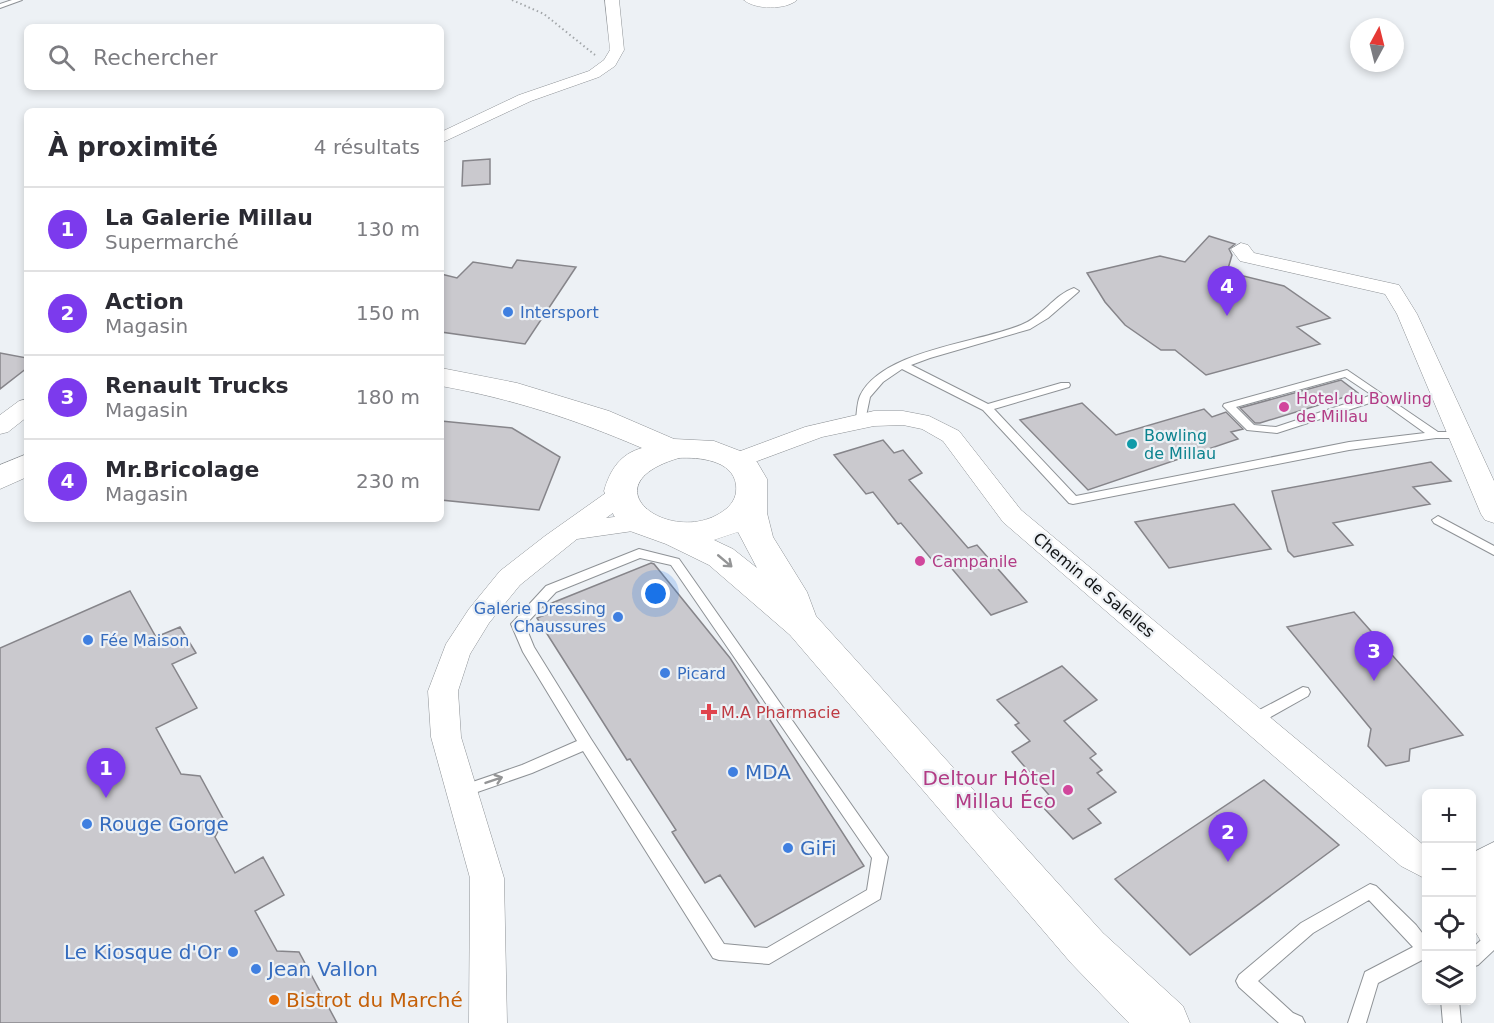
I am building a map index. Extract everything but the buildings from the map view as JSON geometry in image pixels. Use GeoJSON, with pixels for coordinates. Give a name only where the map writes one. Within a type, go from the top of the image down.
{"type":"FeatureCollection","features":[{"type":"Feature","properties":{"kind":"main road"},"geometry":{"type":"LineString","coordinates":[[444,378],[507,389],[598,418],[670,449]]}},
{"type":"Feature","properties":{"kind":"main road"},"geometry":{"type":"LineString","coordinates":[[560,407],[611,445],[619,456],[620,488],[625,511],[638,523],[674,534],[721,557],[803,625],[1080,940],[1143,1004],[1166,1023]]}},
{"type":"Feature","properties":{"kind":"main road"},"geometry":{"type":"LineString","coordinates":[[620,488],[627,472],[641,460],[670,449],[702,448],[736,461],[750,477],[751,525],[770,563],[789,590],[803,625]]}},
{"type":"Feature","properties":{"kind":"main road"},"geometry":{"type":"LineString","coordinates":[[0,479],[24,466]]}},
{"type":"Feature","properties":{"kind":"main road"},"geometry":{"type":"LineString","coordinates":[[674,534],[703,533],[725,525],[746,509],[751,500]]}},
{"type":"Feature","properties":{"kind":"street"},"geometry":{"type":"LineString","coordinates":[[444,137],[525,98],[594,74],[610,63],[617,50],[612,0]]}},
{"type":"Feature","properties":{"kind":"street"},"geometry":{"type":"LineString","coordinates":[[751,0],[777,3],[790,0]]}},
{"type":"Feature","properties":{"kind":"street"},"geometry":{"type":"LineString","coordinates":[[1241,249],[1247,258],[1388,282],[1402,301],[1423,356],[1460,435],[1490,489],[1494,514]]}},
{"type":"Feature","properties":{"kind":"street"},"geometry":{"type":"LineString","coordinates":[[0,427],[24,408]]}},
{"type":"Feature","properties":{"kind":"street","name":"Chemin de Salelles"},"geometry":{"type":"LineString","coordinates":[[736,461],[798,436],[861,419],[914,420],[933,425],[950,435],[1012,516],[1422,862]]}},
{"type":"Feature","properties":{"kind":"street"},"geometry":{"type":"LineString","coordinates":[[488,1023],[487,878],[446,737],[443,691],[456,652],[479,616],[510,578],[554,542],[574,530],[620,488]]}},
{"type":"Feature","properties":{"kind":"street"},"geometry":{"type":"LineString","coordinates":[[574,530],[638,523]]}},
{"type":"Feature","properties":{"kind":"street"},"geometry":{"type":"LineString","coordinates":[[1476,879],[1478,872],[1488,859],[1494,856]]}},
{"type":"Feature","properties":{"kind":"street"},"geometry":{"type":"LineString","coordinates":[[1475,897],[1494,931]]}},
{"type":"Feature","properties":{"kind":"lane"},"geometry":{"type":"LineString","coordinates":[[0,6],[19,0]]}},
{"type":"Feature","properties":{"kind":"lane"},"geometry":{"type":"LineString","coordinates":[[861,419],[866,391],[878,378],[964,343],[1027,327],[1074,291]]}},
{"type":"Feature","properties":{"kind":"lane"},"geometry":{"type":"LineString","coordinates":[[904,366],[987,408],[1073,500],[1349,446],[1436,435],[1460,435]]}},
{"type":"Feature","properties":{"kind":"lane"},"geometry":{"type":"LineString","coordinates":[[1380,396],[1277,430],[1251,428],[1228,406],[1347,374],[1380,396],[1436,435]]}},
{"type":"Feature","properties":{"kind":"lane"},"geometry":{"type":"LineString","coordinates":[[987,408],[1065,385]]}},
{"type":"Feature","properties":{"kind":"lane"},"geometry":{"type":"LineString","coordinates":[[1437,520],[1494,551]]}},
{"type":"Feature","properties":{"kind":"lane"},"geometry":{"type":"LineString","coordinates":[[639,553],[675,561],[880,857],[874,894],[769,956],[719,952],[586,743],[528,648],[518,624],[551,589],[639,553]]}},
{"type":"Feature","properties":{"kind":"lane"},"geometry":{"type":"LineString","coordinates":[[1253,720],[1303,692]]}},
{"type":"Feature","properties":{"kind":"lane"},"geometry":{"type":"LineString","coordinates":[[462,792],[527,770],[586,743]]}},
{"type":"Feature","properties":{"kind":"lane"},"geometry":{"type":"LineString","coordinates":[[1296,1023],[1287,1019],[1245,981],[1307,928],[1370,891],[1422,944]]}},
{"type":"Feature","properties":{"kind":"lane"},"geometry":{"type":"LineString","coordinates":[[1476,955],[1494,939]]}},
{"type":"Feature","properties":{"kind":"lane"},"geometry":{"type":"LineString","coordinates":[[1357,1023],[1371,978],[1422,951]]}},
{"type":"Feature","properties":{"kind":"lane"},"geometry":{"type":"LineString","coordinates":[[1450,1005],[1452,1023]]}},
{"type":"Feature","properties":{"kind":"path"},"geometry":{"type":"LineString","coordinates":[[512,0],[544,14],[602,60],[594,74]]}},
{"type":"Feature","properties":{"kind":"place","name":"Intersport"},"geometry":{"type":"Point","coordinates":[508,312]}},
{"type":"Feature","properties":{"kind":"place","name":"Mr.Bricolage"},"geometry":{"type":"Point","coordinates":[1227,316]}},
{"type":"Feature","properties":{"kind":"place","name":"Hotel du Bowling de Millau"},"geometry":{"type":"Point","coordinates":[1284,407]}},
{"type":"Feature","properties":{"kind":"place","name":"Bowling de Millau"},"geometry":{"type":"Point","coordinates":[1132,444]}},
{"type":"Feature","properties":{"kind":"place","name":"Campanile"},"geometry":{"type":"Point","coordinates":[920,561]}},
{"type":"Feature","properties":{"kind":"place","name":"Galerie Dressing Chaussures"},"geometry":{"type":"Point","coordinates":[618,617]}},
{"type":"Feature","properties":{"kind":"place","name":"Fée Maison"},"geometry":{"type":"Point","coordinates":[88,640]}},
{"type":"Feature","properties":{"kind":"place","name":"Picard"},"geometry":{"type":"Point","coordinates":[665,673]}},
{"type":"Feature","properties":{"kind":"place","name":"Renault Trucks"},"geometry":{"type":"Point","coordinates":[1374,681]}},
{"type":"Feature","properties":{"kind":"place","name":"M.A Pharmacie"},"geometry":{"type":"Point","coordinates":[709,712]}},
{"type":"Feature","properties":{"kind":"place","name":"MDA"},"geometry":{"type":"Point","coordinates":[733,772]}},
{"type":"Feature","properties":{"kind":"place","name":"Deltour Hôtel Millau Éco"},"geometry":{"type":"Point","coordinates":[1068,790]}},
{"type":"Feature","properties":{"kind":"place","name":"La Galerie Millau"},"geometry":{"type":"Point","coordinates":[106,798]}},
{"type":"Feature","properties":{"kind":"place","name":"Rouge Gorge"},"geometry":{"type":"Point","coordinates":[87,824]}},
{"type":"Feature","properties":{"kind":"place","name":"GiFi"},"geometry":{"type":"Point","coordinates":[788,848]}},
{"type":"Feature","properties":{"kind":"place","name":"Action"},"geometry":{"type":"Point","coordinates":[1228,862]}},
{"type":"Feature","properties":{"kind":"place","name":"Le Kiosque d'Or"},"geometry":{"type":"Point","coordinates":[233,952]}},
{"type":"Feature","properties":{"kind":"place","name":"Jean Vallon"},"geometry":{"type":"Point","coordinates":[256,969]}},
{"type":"Feature","properties":{"kind":"place","name":"Bistrot du Marché"},"geometry":{"type":"Point","coordinates":[274,1000]}}]}
